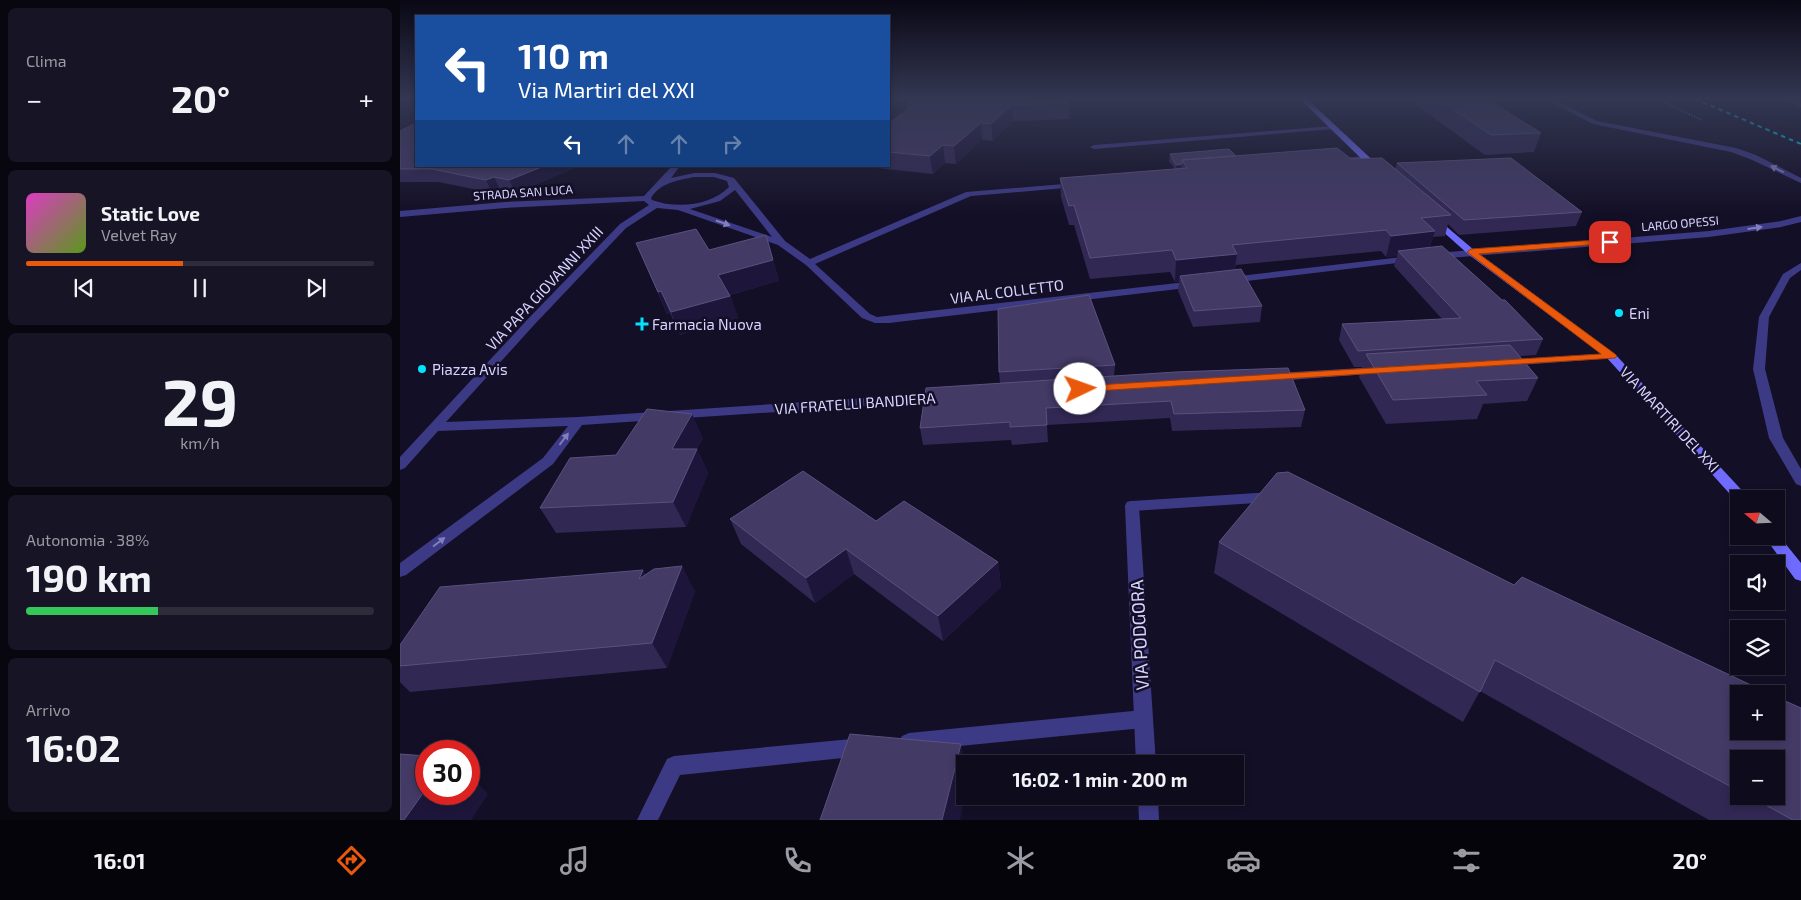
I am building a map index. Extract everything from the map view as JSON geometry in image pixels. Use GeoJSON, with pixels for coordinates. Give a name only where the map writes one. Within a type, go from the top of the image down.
{"type":"FeatureCollection","features":[{"type":"Feature","properties":{"kind":"street"},"geometry":{"type":"LineString","coordinates":[[1094,146],[1209,137]]}},
{"type":"Feature","properties":{"kind":"street"},"geometry":{"type":"LineString","coordinates":[[1342,137],[1387,178]]}},
{"type":"Feature","properties":{"kind":"street"},"geometry":{"type":"LineString","coordinates":[[1668,137],[1733,150],[1753,157],[1801,181]]}},
{"type":"Feature","properties":{"kind":"street"},"geometry":{"type":"LineString","coordinates":[[1326,162],[1365,158]]}},
{"type":"Feature","properties":{"kind":"street","name":"VIA PAPA GIOVANNI XXIII"},"geometry":{"type":"LineString","coordinates":[[400,465],[530,322],[623,226],[651,201],[654,188],[662,184],[675,167]]}},
{"type":"Feature","properties":{"kind":"street"},"geometry":{"type":"LineString","coordinates":[[715,175],[719,167]]}},
{"type":"Feature","properties":{"kind":"street"},"geometry":{"type":"LineString","coordinates":[[662,184],[694,175],[715,175],[727,178],[733,182],[730,191],[714,200],[677,207]]}},
{"type":"Feature","properties":{"kind":"street","name":"VIA AL COLLETTO"},"geometry":{"type":"LineString","coordinates":[[733,182],[782,243],[866,316],[875,320],[889,320],[1471,252]]}},
{"type":"Feature","properties":{"kind":"street"},"geometry":{"type":"LineString","coordinates":[[808,264],[969,194],[1085,184]]}},
{"type":"Feature","properties":{"kind":"street","name":"STRADA SAN LUCA"},"geometry":{"type":"LineString","coordinates":[[400,214],[505,205],[651,201],[677,207]]}},
{"type":"Feature","properties":{"kind":"street","name":"VIA AL COLLETTO"},"geometry":{"type":"LineString","coordinates":[[677,207],[782,243]]}},
{"type":"Feature","properties":{"kind":"street","name":"VIA MARTIRI DEL XXI"},"geometry":{"type":"LineString","coordinates":[[1429,215],[1471,252],[1611,356],[1735,490]]}},
{"type":"Feature","properties":{"kind":"street","name":"LARGO OPESSI"},"geometry":{"type":"LineString","coordinates":[[1471,252],[1709,234],[1780,224],[1801,219]]}},
{"type":"Feature","properties":{"kind":"street"},"geometry":{"type":"LineString","coordinates":[[1801,266],[1786,276],[1764,317],[1759,369],[1776,438],[1801,481]]}},
{"type":"Feature","properties":{"kind":"street"},"geometry":{"type":"LineString","coordinates":[[1500,363],[1611,356]]}},
{"type":"Feature","properties":{"kind":"street"},"geometry":{"type":"LineString","coordinates":[[1261,378],[1390,370]]}},
{"type":"Feature","properties":{"kind":"street","name":"VIA FRATELLI BANDIERA"},"geometry":{"type":"LineString","coordinates":[[435,427],[578,421],[954,397]]}},
{"type":"Feature","properties":{"kind":"street"},"geometry":{"type":"LineString","coordinates":[[400,571],[548,461],[578,421]]}},
{"type":"Feature","properties":{"kind":"street","name":"VIA PODGORA"},"geometry":{"type":"LineString","coordinates":[[1145,755],[1132,506],[1291,496]]}},
{"type":"Feature","properties":{"kind":"street"},"geometry":{"type":"LineString","coordinates":[[1785,544],[1801,561]]}},
{"type":"Feature","properties":{"kind":"street"},"geometry":{"type":"LineString","coordinates":[[1778,545],[1801,575]]}},
{"type":"Feature","properties":{"kind":"street"},"geometry":{"type":"LineString","coordinates":[[647,820],[674,766],[1143,719]]}},
{"type":"Feature","properties":{"kind":"street"},"geometry":{"type":"LineString","coordinates":[[1148,805],[1149,820]]}},
{"type":"Feature","properties":{"kind":"building"},"geometry":{"type":"Polygon","coordinates":[[[400,137],[415,137],[415,167],[542,167],[509,180],[494,177],[486,180],[432,169],[400,169],[400,137]]]}},
{"type":"Feature","properties":{"kind":"building"},"geometry":{"type":"Polygon","coordinates":[[[890,137],[964,137],[954,146],[943,145],[930,156],[890,152],[890,137]]]}},
{"type":"Feature","properties":{"kind":"building"},"geometry":{"type":"Polygon","coordinates":[[[1337,148],[1351,159],[1382,158],[1451,215],[1421,218],[1435,231],[1391,236],[1386,230],[1232,245],[1237,254],[1176,260],[1172,250],[1090,258],[1074,205],[1069,206],[1060,178],[1187,168],[1182,160],[1337,148]]]}},
{"type":"Feature","properties":{"kind":"building"},"geometry":{"type":"Polygon","coordinates":[[[1229,149],[1236,156],[1182,160],[1182,164],[1176,165],[1170,154],[1229,149]]]}},
{"type":"Feature","properties":{"kind":"building"},"geometry":{"type":"Polygon","coordinates":[[[1511,158],[1582,212],[1464,220],[1397,163],[1511,158]]]}},
{"type":"Feature","properties":{"kind":"building"},"geometry":{"type":"Polygon","coordinates":[[[696,229],[709,250],[766,235],[773,260],[718,275],[730,296],[671,312],[661,291],[658,292],[636,243],[696,229]]]}},
{"type":"Feature","properties":{"kind":"building"},"geometry":{"type":"Polygon","coordinates":[[[1442,246],[1502,300],[1505,300],[1543,339],[1358,351],[1342,324],[1461,318],[1398,251],[1442,246]]]}},
{"type":"Feature","properties":{"kind":"building"},"geometry":{"type":"Polygon","coordinates":[[[1241,269],[1262,306],[1194,311],[1180,276],[1241,269]]]}},
{"type":"Feature","properties":{"kind":"building"},"geometry":{"type":"Polygon","coordinates":[[[1089,295],[1115,365],[999,372],[998,309],[1089,295]]]}},
{"type":"Feature","properties":{"kind":"building"},"geometry":{"type":"Polygon","coordinates":[[[1510,345],[1538,378],[1476,381],[1487,395],[1393,400],[1366,354],[1510,345]]]}},
{"type":"Feature","properties":{"kind":"building"},"geometry":{"type":"Polygon","coordinates":[[[1288,368],[1305,410],[1174,414],[1171,401],[1046,408],[1047,425],[1010,427],[1010,422],[920,428],[926,388],[1176,372],[1288,368]]]}},
{"type":"Feature","properties":{"kind":"building"},"geometry":{"type":"Polygon","coordinates":[[[647,409],[692,414],[672,449],[697,449],[673,502],[540,508],[570,458],[616,455],[647,409]]]}},
{"type":"Feature","properties":{"kind":"building"},"geometry":{"type":"Polygon","coordinates":[[[803,471],[876,521],[904,501],[998,562],[938,616],[846,549],[806,578],[730,519],[803,471]]]}},
{"type":"Feature","properties":{"kind":"building"},"geometry":{"type":"Polygon","coordinates":[[[1288,472],[1514,585],[1522,577],[1751,685],[1730,685],[1730,740],[1785,740],[1785,701],[1801,708],[1801,820],[1793,820],[1766,805],[1785,805],[1785,750],[1730,750],[1730,786],[1495,660],[1480,692],[1219,542],[1277,473],[1288,472]]]}},
{"type":"Feature","properties":{"kind":"building"},"geometry":{"type":"Polygon","coordinates":[[[682,566],[652,643],[400,666],[400,645],[440,587],[643,570],[639,579],[654,569],[682,566]]]}},
{"type":"Feature","properties":{"kind":"building"},"geometry":{"type":"Polygon","coordinates":[[[850,734],[961,744],[958,755],[956,755],[956,764],[942,820],[820,820],[850,734]]]}},
{"type":"Feature","properties":{"kind":"building"},"geometry":{"type":"Polygon","coordinates":[[[400,754],[415,755],[415,804],[404,820],[400,820],[400,754]]]}},
{"type":"Feature","properties":{"kind":"railway"},"geometry":{"type":"LineString","coordinates":[[1785,137],[1801,144]]}},
{"type":"Feature","properties":{"kind":"place","name":"Eni"},"geometry":{"type":"Point","coordinates":[1619,313]}},
{"type":"Feature","properties":{"kind":"place","name":"Farmacia Nuova"},"geometry":{"type":"Point","coordinates":[642,324]}},
{"type":"Feature","properties":{"kind":"place","name":"Piazza Avis"},"geometry":{"type":"Point","coordinates":[422,369]}},
{"type":"Feature","properties":{"kind":"route"},"geometry":{"type":"LineString","coordinates":[[1080,389],[1611,356],[1471,252],[1610,242]]}}]}
